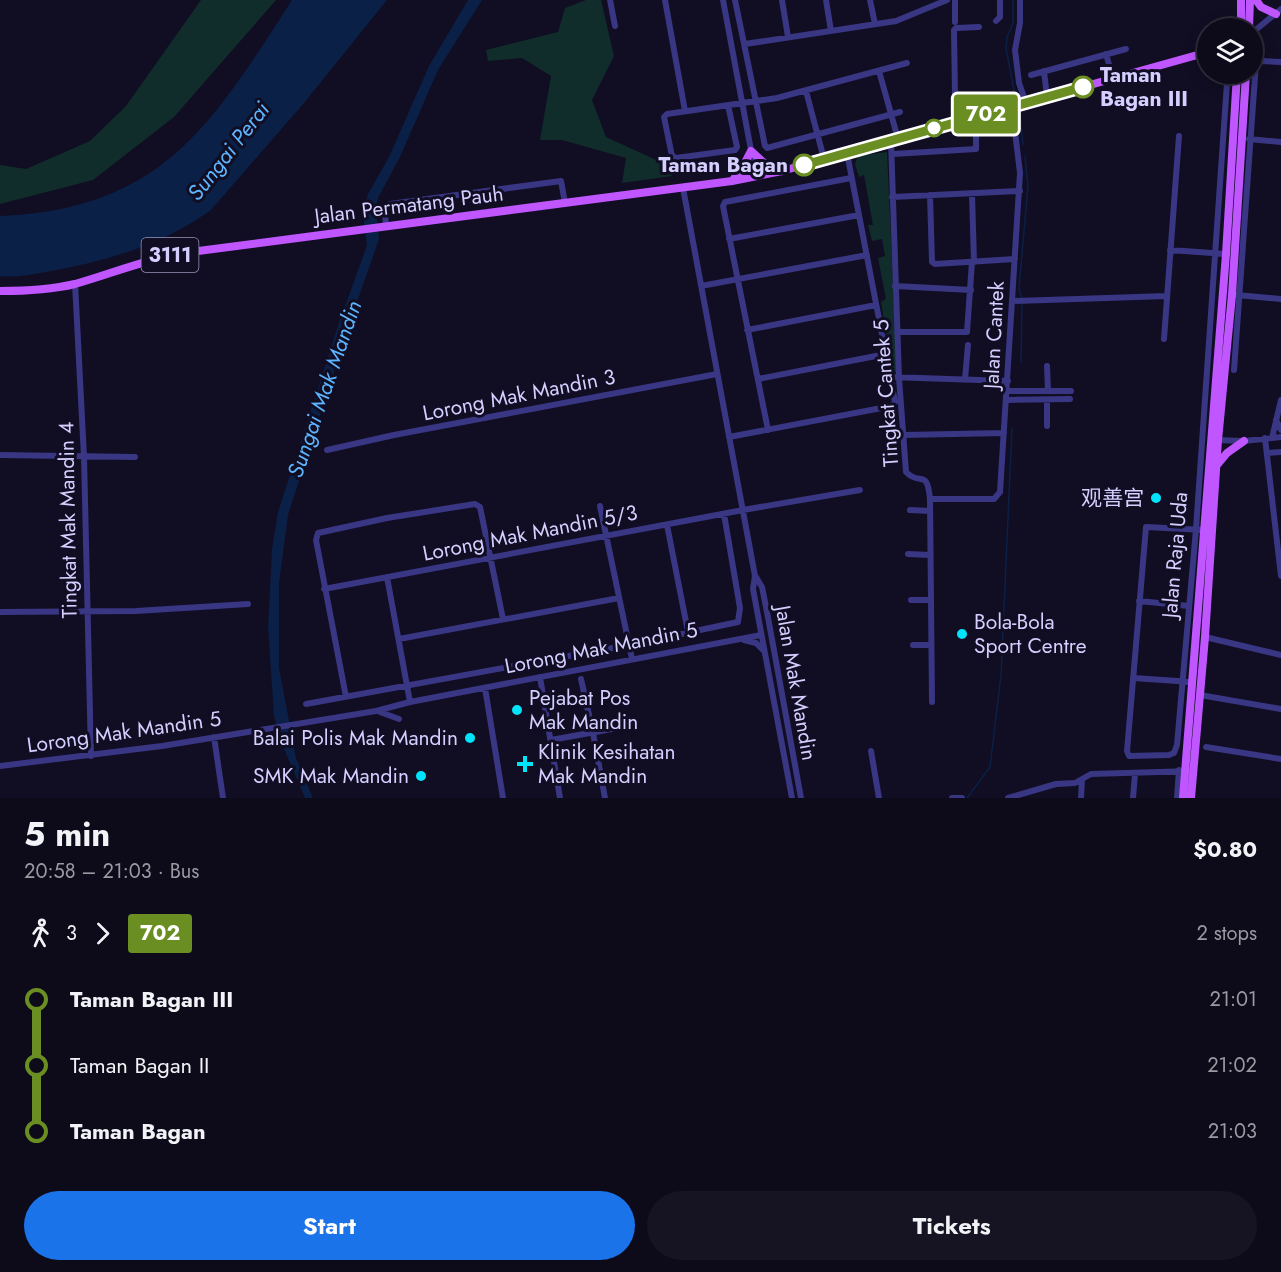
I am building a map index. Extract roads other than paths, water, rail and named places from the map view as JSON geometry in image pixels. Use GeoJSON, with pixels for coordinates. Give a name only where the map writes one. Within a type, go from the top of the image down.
{"type":"FeatureCollection","features":[{"type":"Feature","properties":{"kind":"main road"},"geometry":{"type":"LineString","coordinates":[[1240,18],[1241,0]]}},
{"type":"Feature","properties":{"kind":"main road"},"geometry":{"type":"LineString","coordinates":[[1249,18],[1250,0]]}},
{"type":"Feature","properties":{"kind":"main road"},"geometry":{"type":"LineString","coordinates":[[1256,0],[1261,7],[1278,12]]}},
{"type":"Feature","properties":{"kind":"main road","name":"Jalan Permatang Pauh"},"geometry":{"type":"LineString","coordinates":[[0,291],[30,291],[75,283],[167,256],[756,177],[1197,56]]}},
{"type":"Feature","properties":{"kind":"main road","name":"Jalan Raja Uda"},"geometry":{"type":"LineString","coordinates":[[1191,798],[1186,771],[1200,695],[1205,637],[1217,465],[1215,440],[1236,84]]}},
{"type":"Feature","properties":{"kind":"main road","name":"Jalan Raja Uda"},"geometry":{"type":"LineString","coordinates":[[1183,798],[1205,530],[1215,440],[1236,295],[1245,84]]}},
{"type":"Feature","properties":{"kind":"main road"},"geometry":{"type":"LineString","coordinates":[[732,181],[751,151],[764,163],[782,171]]}},
{"type":"Feature","properties":{"kind":"main road"},"geometry":{"type":"LineString","coordinates":[[1217,465],[1227,453],[1244,441]]}},
{"type":"Feature","properties":{"kind":"street"},"geometry":{"type":"LineString","coordinates":[[610,0],[615,26]]}},
{"type":"Feature","properties":{"kind":"street"},"geometry":{"type":"LineString","coordinates":[[665,0],[685,111]]}},
{"type":"Feature","properties":{"kind":"street"},"geometry":{"type":"LineString","coordinates":[[723,0],[756,177]]}},
{"type":"Feature","properties":{"kind":"street"},"geometry":{"type":"LineString","coordinates":[[735,0],[765,146],[900,112]]}},
{"type":"Feature","properties":{"kind":"street"},"geometry":{"type":"LineString","coordinates":[[782,0],[788,38]]}},
{"type":"Feature","properties":{"kind":"street"},"geometry":{"type":"LineString","coordinates":[[826,0],[831,31]]}},
{"type":"Feature","properties":{"kind":"street"},"geometry":{"type":"LineString","coordinates":[[870,0],[875,24]]}},
{"type":"Feature","properties":{"kind":"street"},"geometry":{"type":"LineString","coordinates":[[745,44],[904,19],[947,0]]}},
{"type":"Feature","properties":{"kind":"street"},"geometry":{"type":"LineString","coordinates":[[955,0],[955,22]]}},
{"type":"Feature","properties":{"kind":"street"},"geometry":{"type":"LineString","coordinates":[[996,21],[1000,18],[1000,0]]}},
{"type":"Feature","properties":{"kind":"street"},"geometry":{"type":"LineString","coordinates":[[1020,0],[1019,33],[1015,50],[1019,83],[1025,103]]}},
{"type":"Feature","properties":{"kind":"street"},"geometry":{"type":"LineString","coordinates":[[1263,24],[1278,12]]}},
{"type":"Feature","properties":{"kind":"street"},"geometry":{"type":"LineString","coordinates":[[959,121],[955,97],[954,30],[979,27]]}},
{"type":"Feature","properties":{"kind":"street"},"geometry":{"type":"LineString","coordinates":[[1031,75],[1126,49]]}},
{"type":"Feature","properties":{"kind":"street"},"geometry":{"type":"LineString","coordinates":[[1106,54],[1113,78]]}},
{"type":"Feature","properties":{"kind":"street"},"geometry":{"type":"LineString","coordinates":[[1234,370],[1236,295],[1246,217],[1257,63],[1260,61],[1281,62]]}},
{"type":"Feature","properties":{"kind":"street"},"geometry":{"type":"LineString","coordinates":[[728,105],[737,147],[735,150],[676,158],[672,156],[664,117],[667,114],[685,111],[742,103],[756,102],[807,91],[907,63]]}},
{"type":"Feature","properties":{"kind":"street"},"geometry":{"type":"LineString","coordinates":[[879,71],[891,114],[894,140]]}},
{"type":"Feature","properties":{"kind":"street"},"geometry":{"type":"LineString","coordinates":[[1044,71],[1047,97]]}},
{"type":"Feature","properties":{"kind":"street","name":"Jalan Raja Uda"},"geometry":{"type":"LineString","coordinates":[[1196,529],[1146,527],[1132,678],[1127,754],[1129,756],[1169,755],[1177,749],[1196,529],[1227,84]]}},
{"type":"Feature","properties":{"kind":"street"},"geometry":{"type":"LineString","coordinates":[[807,91],[824,159]]}},
{"type":"Feature","properties":{"kind":"street","name":"Jalan Cantek"},"geometry":{"type":"LineString","coordinates":[[930,499],[987,499],[998,497],[1000,492],[1015,301],[1015,259],[1020,191],[1012,107]]}},
{"type":"Feature","properties":{"kind":"street"},"geometry":{"type":"LineString","coordinates":[[892,154],[975,149],[978,147],[973,118]]}},
{"type":"Feature","properties":{"kind":"street"},"geometry":{"type":"LineString","coordinates":[[1164,339],[1179,136]]}},
{"type":"Feature","properties":{"kind":"street"},"geometry":{"type":"LineString","coordinates":[[1233,138],[1281,142]]}},
{"type":"Feature","properties":{"kind":"street","name":"Tingkat Cantek 5"},"geometry":{"type":"LineString","coordinates":[[894,140],[892,197],[895,286],[906,472],[909,476],[924,478],[928,483],[930,499]]}},
{"type":"Feature","properties":{"kind":"street"},"geometry":{"type":"LineString","coordinates":[[729,437],[892,406],[895,402],[847,153]]}},
{"type":"Feature","properties":{"kind":"street"},"geometry":{"type":"LineString","coordinates":[[768,429],[723,206],[725,202],[851,178]]}},
{"type":"Feature","properties":{"kind":"street"},"geometry":{"type":"LineString","coordinates":[[382,227],[390,204],[561,181],[565,203]]}},
{"type":"Feature","properties":{"kind":"street"},"geometry":{"type":"LineString","coordinates":[[684,188],[755,576],[753,590],[758,620],[761,635],[770,643],[772,650]]}},
{"type":"Feature","properties":{"kind":"street"},"geometry":{"type":"LineString","coordinates":[[892,197],[1020,191]]}},
{"type":"Feature","properties":{"kind":"street"},"geometry":{"type":"LineString","coordinates":[[897,332],[967,332],[973,262],[972,194]]}},
{"type":"Feature","properties":{"kind":"street"},"geometry":{"type":"LineString","coordinates":[[930,195],[932,262],[935,264],[1015,259]]}},
{"type":"Feature","properties":{"kind":"street"},"geometry":{"type":"LineString","coordinates":[[729,239],[859,215]]}},
{"type":"Feature","properties":{"kind":"street"},"geometry":{"type":"LineString","coordinates":[[1170,250],[1226,254]]}},
{"type":"Feature","properties":{"kind":"street"},"geometry":{"type":"LineString","coordinates":[[701,286],[867,255]]}},
{"type":"Feature","properties":{"kind":"street","name":"Tingkat Mak Mandin 4"},"geometry":{"type":"LineString","coordinates":[[75,283],[84,457],[91,756]]}},
{"type":"Feature","properties":{"kind":"street"},"geometry":{"type":"LineString","coordinates":[[895,286],[970,290]]}},
{"type":"Feature","properties":{"kind":"street"},"geometry":{"type":"LineString","coordinates":[[1236,295],[1281,299]]}},
{"type":"Feature","properties":{"kind":"street"},"geometry":{"type":"LineString","coordinates":[[1015,301],[1167,296]]}},
{"type":"Feature","properties":{"kind":"street"},"geometry":{"type":"LineString","coordinates":[[747,330],[876,305]]}},
{"type":"Feature","properties":{"kind":"street"},"geometry":{"type":"LineString","coordinates":[[965,379],[968,345]]}},
{"type":"Feature","properties":{"kind":"street"},"geometry":{"type":"LineString","coordinates":[[758,379],[886,354]]}},
{"type":"Feature","properties":{"kind":"street"},"geometry":{"type":"LineString","coordinates":[[1047,366],[1048,391]]}},
{"type":"Feature","properties":{"kind":"street","name":"Lorong Mak Mandin 3"},"geometry":{"type":"LineString","coordinates":[[327,450],[394,435],[717,374]]}},
{"type":"Feature","properties":{"kind":"street"},"geometry":{"type":"LineString","coordinates":[[890,377],[1008,381]]}},
{"type":"Feature","properties":{"kind":"street"},"geometry":{"type":"LineString","coordinates":[[1007,391],[1071,391]]}},
{"type":"Feature","properties":{"kind":"street"},"geometry":{"type":"LineString","coordinates":[[1007,400],[1070,399]]}},
{"type":"Feature","properties":{"kind":"street"},"geometry":{"type":"LineString","coordinates":[[1047,400],[1047,426]]}},
{"type":"Feature","properties":{"kind":"street"},"geometry":{"type":"LineString","coordinates":[[1281,400],[1268,438],[1267,453],[1281,576]]}},
{"type":"Feature","properties":{"kind":"street"},"geometry":{"type":"LineString","coordinates":[[1276,419],[1281,430]]}},
{"type":"Feature","properties":{"kind":"street"},"geometry":{"type":"LineString","coordinates":[[903,435],[1004,433]]}},
{"type":"Feature","properties":{"kind":"street"},"geometry":{"type":"LineString","coordinates":[[1215,440],[1244,441],[1281,437]]}},
{"type":"Feature","properties":{"kind":"street"},"geometry":{"type":"LineString","coordinates":[[1267,453],[1281,452]]}},
{"type":"Feature","properties":{"kind":"street"},"geometry":{"type":"LineString","coordinates":[[0,455],[135,457]]}},
{"type":"Feature","properties":{"kind":"street","name":"Lorong Mak Mandin 5/3"},"geometry":{"type":"LineString","coordinates":[[324,589],[860,490]]}},
{"type":"Feature","properties":{"kind":"street"},"geometry":{"type":"LineString","coordinates":[[1272,495],[1281,495]]}},
{"type":"Feature","properties":{"kind":"street"},"geometry":{"type":"LineString","coordinates":[[930,499],[932,702]]}},
{"type":"Feature","properties":{"kind":"street"},"geometry":{"type":"LineString","coordinates":[[346,697],[324,589],[316,540],[318,533],[387,518],[475,504],[480,507],[503,620]]}},
{"type":"Feature","properties":{"kind":"street"},"geometry":{"type":"LineString","coordinates":[[600,506],[632,659]]}},
{"type":"Feature","properties":{"kind":"street"},"geometry":{"type":"LineString","coordinates":[[910,510],[930,511]]}},
{"type":"Feature","properties":{"kind":"street"},"geometry":{"type":"LineString","coordinates":[[306,704],[629,645],[738,622],[740,617],[724,514]]}},
{"type":"Feature","properties":{"kind":"street"},"geometry":{"type":"LineString","coordinates":[[667,525],[688,632]]}},
{"type":"Feature","properties":{"kind":"street"},"geometry":{"type":"LineString","coordinates":[[1196,529],[1205,530]]}},
{"type":"Feature","properties":{"kind":"street"},"geometry":{"type":"LineString","coordinates":[[909,554],[930,555]]}},
{"type":"Feature","properties":{"kind":"street","name":"Jalan Mak Mandin"},"geometry":{"type":"LineString","coordinates":[[755,576],[762,587],[801,798]]}},
{"type":"Feature","properties":{"kind":"street"},"geometry":{"type":"LineString","coordinates":[[387,577],[410,702]]}},
{"type":"Feature","properties":{"kind":"street"},"geometry":{"type":"LineString","coordinates":[[399,639],[619,598]]}},
{"type":"Feature","properties":{"kind":"street"},"geometry":{"type":"LineString","coordinates":[[911,600],[931,600]]}},
{"type":"Feature","properties":{"kind":"street"},"geometry":{"type":"LineString","coordinates":[[1139,601],[1189,606]]}},
{"type":"Feature","properties":{"kind":"street"},"geometry":{"type":"LineString","coordinates":[[0,612],[172,610],[249,604]]}},
{"type":"Feature","properties":{"kind":"street"},"geometry":{"type":"LineString","coordinates":[[761,635],[768,618]]}},
{"type":"Feature","properties":{"kind":"street"},"geometry":{"type":"LineString","coordinates":[[735,640],[754,631],[758,620]]}},
{"type":"Feature","properties":{"kind":"street","name":"Jalan Mak Mandin"},"geometry":{"type":"LineString","coordinates":[[761,635],[792,798]]}},
{"type":"Feature","properties":{"kind":"street","name":"Lorong Mak Mandin 5"},"geometry":{"type":"LineString","coordinates":[[0,766],[91,756],[297,725],[761,635]]}},
{"type":"Feature","properties":{"kind":"street"},"geometry":{"type":"LineString","coordinates":[[1205,637],[1281,655]]}},
{"type":"Feature","properties":{"kind":"street"},"geometry":{"type":"LineString","coordinates":[[735,640],[756,643],[765,653]]}},
{"type":"Feature","properties":{"kind":"street"},"geometry":{"type":"LineString","coordinates":[[913,645],[931,645]]}},
{"type":"Feature","properties":{"kind":"street"},"geometry":{"type":"LineString","coordinates":[[540,677],[560,798]]}},
{"type":"Feature","properties":{"kind":"street"},"geometry":{"type":"LineString","coordinates":[[1132,678],[1192,682]]}},
{"type":"Feature","properties":{"kind":"street"},"geometry":{"type":"LineString","coordinates":[[581,679],[594,733],[604,798]]}},
{"type":"Feature","properties":{"kind":"street"},"geometry":{"type":"LineString","coordinates":[[486,688],[503,798]]}},
{"type":"Feature","properties":{"kind":"street"},"geometry":{"type":"LineString","coordinates":[[1200,695],[1281,709]]}},
{"type":"Feature","properties":{"kind":"street"},"geometry":{"type":"LineString","coordinates":[[376,711],[399,718]]}},
{"type":"Feature","properties":{"kind":"street"},"geometry":{"type":"LineString","coordinates":[[551,740],[634,725]]}},
{"type":"Feature","properties":{"kind":"street"},"geometry":{"type":"LineString","coordinates":[[214,737],[223,798]]}},
{"type":"Feature","properties":{"kind":"street"},"geometry":{"type":"LineString","coordinates":[[1206,747],[1281,759]]}},
{"type":"Feature","properties":{"kind":"street"},"geometry":{"type":"LineString","coordinates":[[872,751],[879,798]]}},
{"type":"Feature","properties":{"kind":"street"},"geometry":{"type":"LineString","coordinates":[[1008,798],[1034,795],[1056,784],[1075,783],[1091,774],[1186,771],[1177,798]]}},
{"type":"Feature","properties":{"kind":"street"},"geometry":{"type":"LineString","coordinates":[[1133,798],[1135,774]]}},
{"type":"Feature","properties":{"kind":"street"},"geometry":{"type":"LineString","coordinates":[[1081,798],[1082,780]]}},
{"type":"Feature","properties":{"kind":"street"},"geometry":{"type":"LineString","coordinates":[[952,798],[960,798]]}},
{"type":"Feature","properties":{"kind":"water","name":"Sungai Perai"},"geometry":{"type":"Polygon","coordinates":[[[292,0],[387,0],[304,103],[211,210],[155,242],[135,250],[72,267],[19,276],[0,276],[0,216],[56,210],[103,197],[143,178],[177,152],[207,121],[235,86],[292,0]]]}},
{"type":"Feature","properties":{"kind":"water","name":"Sungai Mak Mandin"},"geometry":{"type":"Polygon","coordinates":[[[468,0],[482,0],[438,70],[400,157],[378,198],[376,208],[379,239],[288,515],[279,583],[279,668],[296,758],[313,798],[305,798],[280,739],[274,716],[268,628],[272,549],[278,512],[338,326],[367,245],[363,213],[368,194],[389,157],[429,66],[468,0]]]}},
{"type":"Feature","properties":{"kind":"waterway"},"geometry":{"type":"LineString","coordinates":[[1013,0],[1013,23],[1007,37],[1006,48],[1015,96]]}},
{"type":"Feature","properties":{"kind":"waterway"},"geometry":{"type":"LineString","coordinates":[[1020,114],[1023,145]]}},
{"type":"Feature","properties":{"kind":"waterway"},"geometry":{"type":"LineString","coordinates":[[1022,298],[1019,288],[1028,186],[1025,156]]}},
{"type":"Feature","properties":{"kind":"waterway"},"geometry":{"type":"LineString","coordinates":[[1021,362],[1022,302]]}},
{"type":"Feature","properties":{"kind":"waterway"},"geometry":{"type":"LineString","coordinates":[[967,798],[990,767],[1001,675],[1012,428]]}},
{"type":"Feature","properties":{"kind":"place","name":"Taman Bagan III"},"geometry":{"type":"Point","coordinates":[1083,87]}},
{"type":"Feature","properties":{"kind":"place","name":"Taman Bagan"},"geometry":{"type":"Point","coordinates":[804,165]}},
{"type":"Feature","properties":{"kind":"place","name":"观善宫"},"geometry":{"type":"Point","coordinates":[1156,498]}},
{"type":"Feature","properties":{"kind":"place","name":"Bola-Bola Sport Centre"},"geometry":{"type":"Point","coordinates":[962,634]}},
{"type":"Feature","properties":{"kind":"place","name":"Pejabat Pos Mak Mandin"},"geometry":{"type":"Point","coordinates":[517,710]}},
{"type":"Feature","properties":{"kind":"place","name":"Balai Polis Mak Mandin"},"geometry":{"type":"Point","coordinates":[470,738]}},
{"type":"Feature","properties":{"kind":"place","name":"Klinik Kesihatan Mak Mandin"},"geometry":{"type":"Point","coordinates":[525,764]}},
{"type":"Feature","properties":{"kind":"place","name":"SMK Mak Mandin"},"geometry":{"type":"Point","coordinates":[421,776]}}]}
